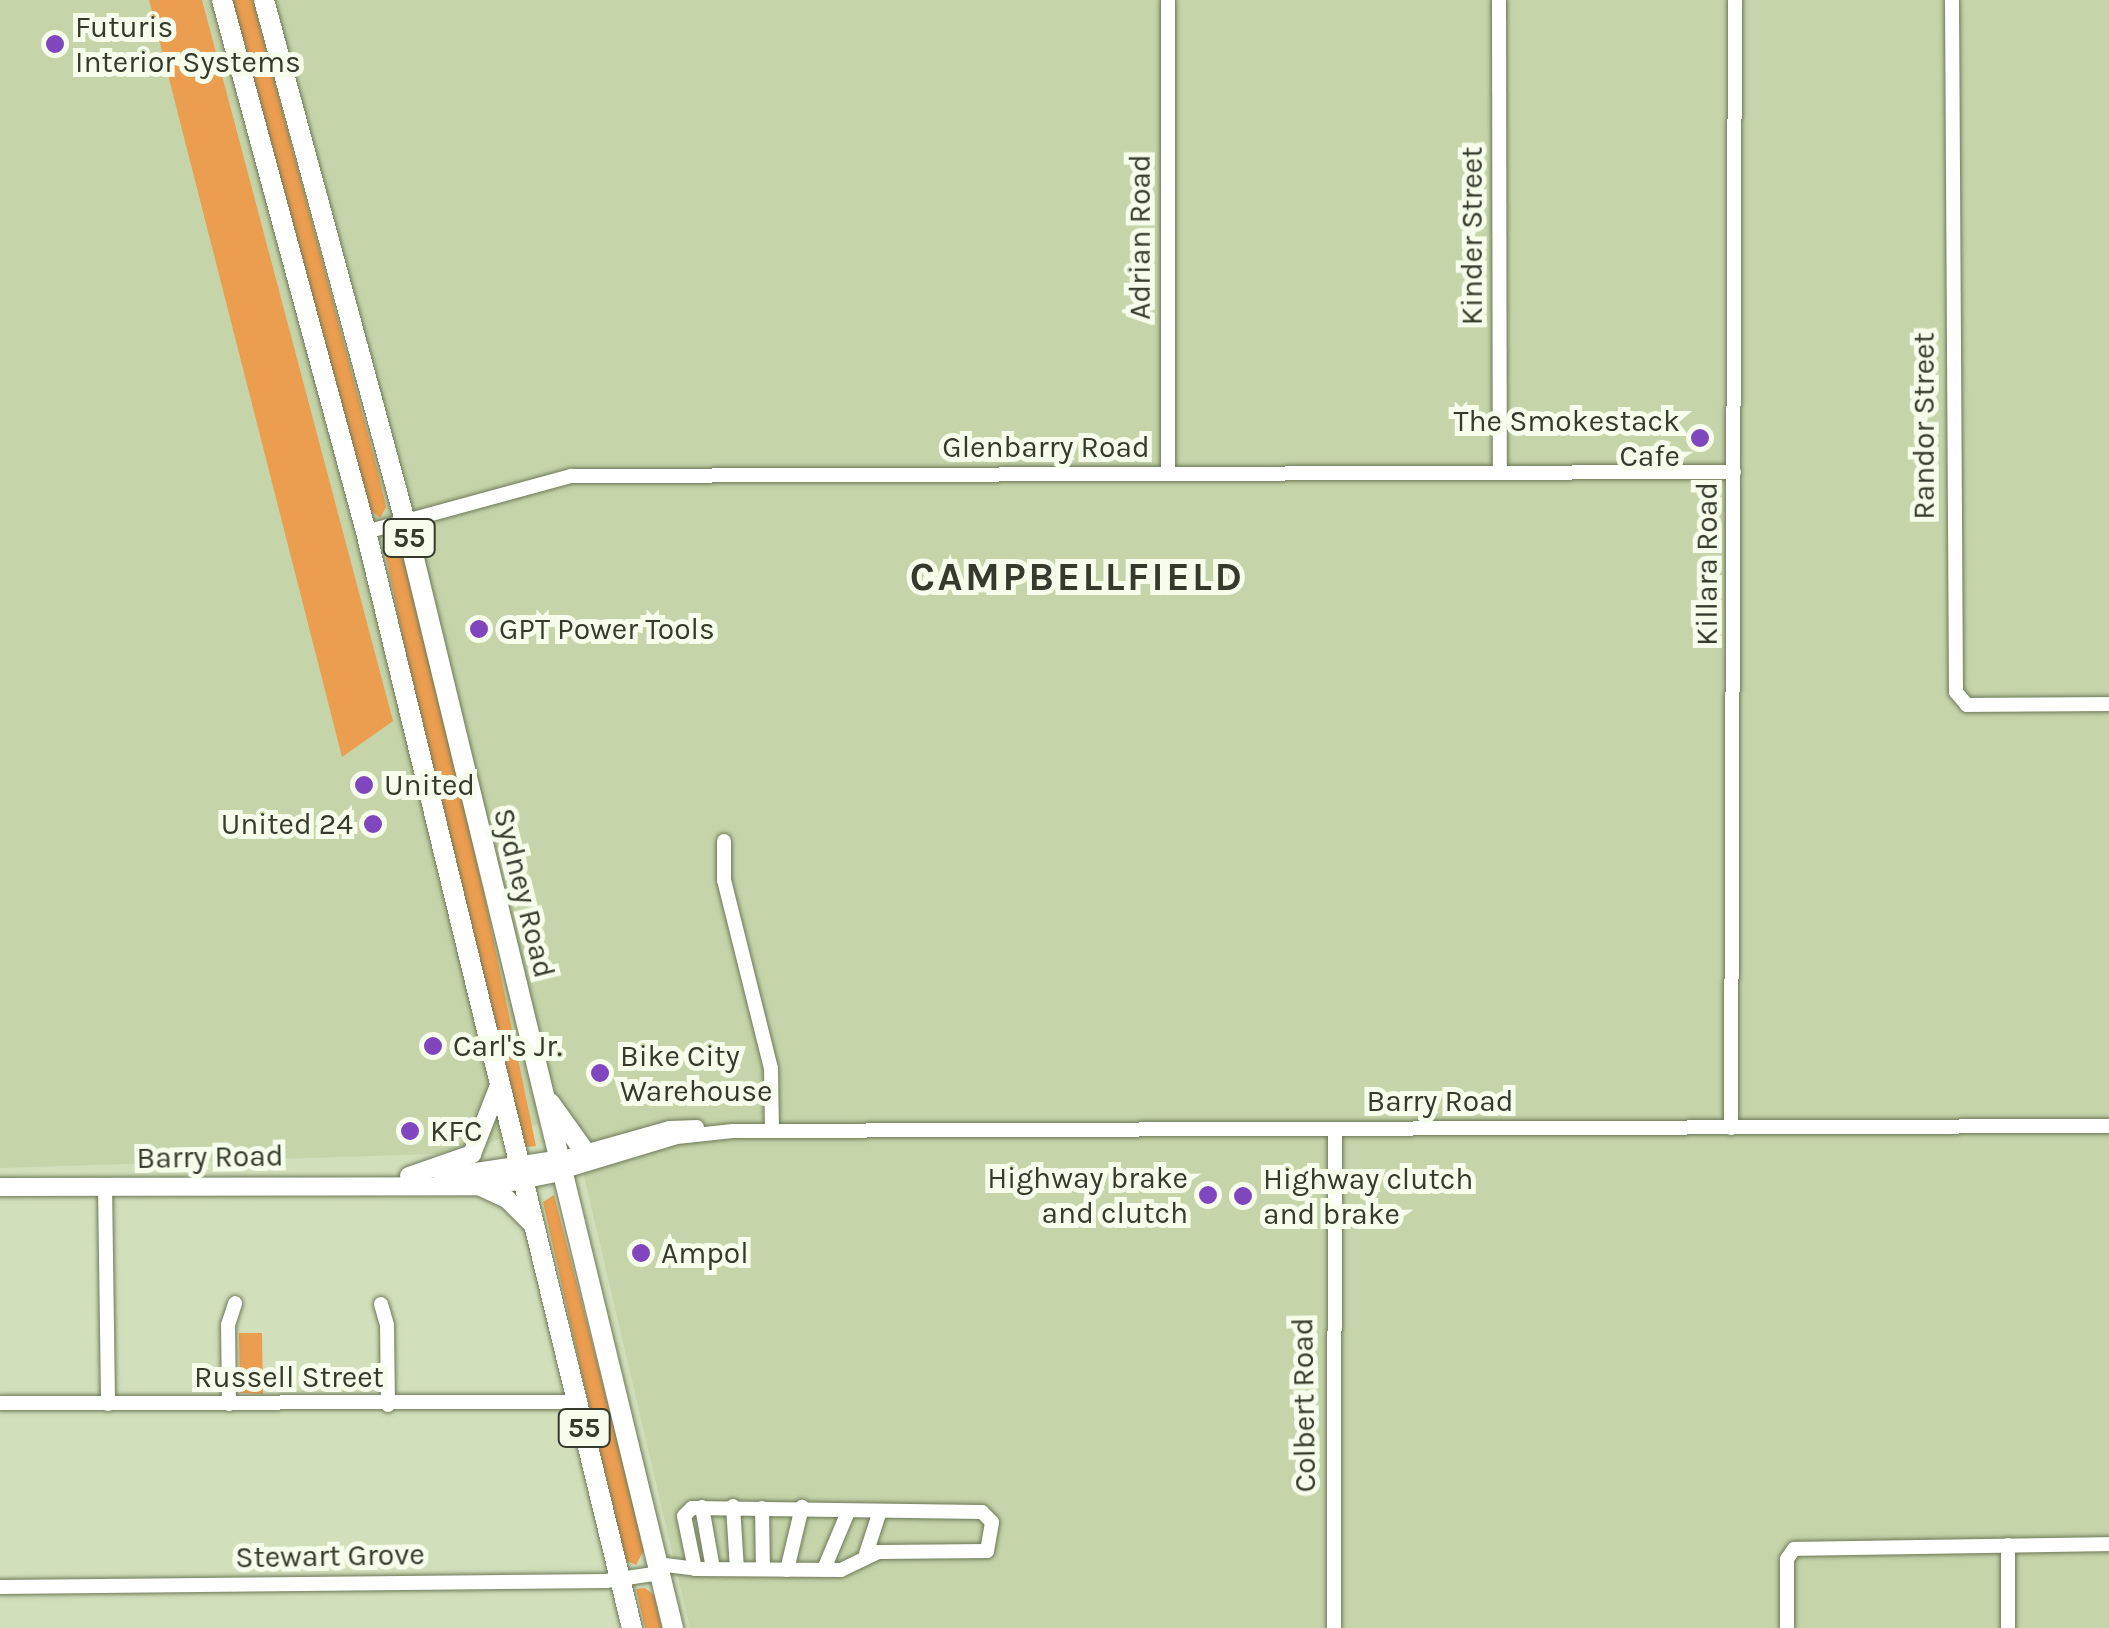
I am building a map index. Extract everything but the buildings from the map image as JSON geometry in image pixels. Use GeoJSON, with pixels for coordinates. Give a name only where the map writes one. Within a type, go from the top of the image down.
{"type":"FeatureCollection","features":[{"type":"Feature","properties":{"kind":"highway","name":"55"},"geometry":{"type":"LineString","coordinates":[[222,0],[366,532],[632,1628]]}},
{"type":"Feature","properties":{"kind":"highway","name":"Sydney Road"},"geometry":{"type":"LineString","coordinates":[[264,0],[404,521],[673,1628]]}},
{"type":"Feature","properties":{"kind":"highway"},"geometry":{"type":"LineString","coordinates":[[537,1080],[566,1133],[585,1152]]}},
{"type":"Feature","properties":{"kind":"main road"},"geometry":{"type":"LineString","coordinates":[[384,1182],[472,1154],[500,1082]]}},
{"type":"Feature","properties":{"kind":"main road","name":"Barry Road"},"geometry":{"type":"LineString","coordinates":[[422,1182],[559,1166]]}},
{"type":"Feature","properties":{"kind":"main road","name":"Barry Road"},"geometry":{"type":"LineString","coordinates":[[0,1187],[384,1182],[478,1186],[522,1173]]}},
{"type":"Feature","properties":{"kind":"main road"},"geometry":{"type":"LineString","coordinates":[[478,1186],[507,1200],[536,1228]]}},
{"type":"Feature","properties":{"kind":"street","name":"Adrian Road"},"geometry":{"type":"LineString","coordinates":[[1168,0],[1168,474]]}},
{"type":"Feature","properties":{"kind":"street","name":"Kinder Street"},"geometry":{"type":"LineString","coordinates":[[1499,0],[1500,472]]}},
{"type":"Feature","properties":{"kind":"street","name":"Killara Road"},"geometry":{"type":"LineString","coordinates":[[1731,1128],[1735,0]]}},
{"type":"Feature","properties":{"kind":"street","name":"Randor Street"},"geometry":{"type":"LineString","coordinates":[[1952,0],[1956,692],[1967,705],[2109,704]]}},
{"type":"Feature","properties":{"kind":"street","name":"Glenbarry Road"},"geometry":{"type":"LineString","coordinates":[[366,532],[564,477],[1734,472]]}},
{"type":"Feature","properties":{"kind":"street"},"geometry":{"type":"LineString","coordinates":[[724,841],[724,880],[771,1068],[772,1132]]}},
{"type":"Feature","properties":{"kind":"street","name":"Barry Road"},"geometry":{"type":"LineString","coordinates":[[559,1166],[585,1152],[670,1128],[772,1132],[2109,1126]]}},
{"type":"Feature","properties":{"kind":"street","name":"Colbert Road"},"geometry":{"type":"LineString","coordinates":[[1329,1129],[1334,1628]]}},
{"type":"Feature","properties":{"kind":"street","name":"Barry Road"},"geometry":{"type":"LineString","coordinates":[[559,1166],[678,1137],[733,1131]]}},
{"type":"Feature","properties":{"kind":"street"},"geometry":{"type":"LineString","coordinates":[[105,1186],[108,1404]]}},
{"type":"Feature","properties":{"kind":"street"},"geometry":{"type":"LineString","coordinates":[[228,1404],[228,1325],[235,1303]]}},
{"type":"Feature","properties":{"kind":"street"},"geometry":{"type":"LineString","coordinates":[[381,1304],[388,1324],[388,1405]]}},
{"type":"Feature","properties":{"kind":"street","name":"Russell Street"},"geometry":{"type":"LineString","coordinates":[[0,1403],[578,1402]]}},
{"type":"Feature","properties":{"kind":"street"},"geometry":{"type":"LineString","coordinates":[[733,1506],[736,1569]]}},
{"type":"Feature","properties":{"kind":"street"},"geometry":{"type":"LineString","coordinates":[[702,1507],[713,1569]]}},
{"type":"Feature","properties":{"kind":"street"},"geometry":{"type":"LineString","coordinates":[[695,1569],[684,1513],[702,1507],[802,1507],[879,1514],[984,1512],[991,1518],[992,1546],[866,1554]]}},
{"type":"Feature","properties":{"kind":"street"},"geometry":{"type":"LineString","coordinates":[[787,1570],[802,1507]]}},
{"type":"Feature","properties":{"kind":"street"},"geometry":{"type":"LineString","coordinates":[[762,1508],[763,1569]]}},
{"type":"Feature","properties":{"kind":"street"},"geometry":{"type":"LineString","coordinates":[[848,1512],[824,1570],[850,1567],[866,1554],[879,1514]]}},
{"type":"Feature","properties":{"kind":"street"},"geometry":{"type":"LineString","coordinates":[[1787,1628],[1787,1559],[1794,1548],[2109,1544]]}},
{"type":"Feature","properties":{"kind":"street"},"geometry":{"type":"LineString","coordinates":[[2008,1545],[2008,1628]]}},
{"type":"Feature","properties":{"kind":"street","name":"Stewart Grove"},"geometry":{"type":"LineString","coordinates":[[0,1587],[620,1580],[658,1569],[824,1570]]}},
{"type":"Feature","properties":{"kind":"shaded area"},"geometry":{"type":"Polygon","coordinates":[[[0,0],[2109,0],[2109,1628],[690,1628],[569,1112],[464,1153],[0,1168],[0,0]]]}},
{"type":"Feature","properties":{"kind":"shaded area"},"geometry":{"type":"Polygon","coordinates":[[[149,0],[202,0],[393,721],[342,757],[149,0]]]}},
{"type":"Feature","properties":{"kind":"shaded area"},"geometry":{"type":"Polygon","coordinates":[[[231,0],[253,0],[379,476],[386,507],[380,518],[369,509],[231,0]]]}},
{"type":"Feature","properties":{"kind":"shaded area"},"geometry":{"type":"Polygon","coordinates":[[[393,532],[401,542],[480,875],[536,1146],[526,1147],[521,1135],[414,691],[384,547],[393,532]]]}},
{"type":"Feature","properties":{"kind":"shaded area"},"geometry":{"type":"Polygon","coordinates":[[[554,1195],[645,1548],[636,1565],[624,1560],[543,1202],[554,1195]]]}},
{"type":"Feature","properties":{"kind":"shaded area"},"geometry":{"type":"Polygon","coordinates":[[[239,1333],[262,1333],[263,1394],[240,1393],[239,1333]]]}},
{"type":"Feature","properties":{"kind":"shaded area"},"geometry":{"type":"Polygon","coordinates":[[[645,1588],[654,1595],[662,1628],[645,1628],[636,1589],[645,1588]]]}},
{"type":"Feature","properties":{"kind":"place","name":"Futuris Interior Systems"},"geometry":{"type":"Point","coordinates":[55,44]}},
{"type":"Feature","properties":{"kind":"place","name":"The Smokestack Cafe"},"geometry":{"type":"Point","coordinates":[1700,438]}},
{"type":"Feature","properties":{"kind":"place","name":"GPT Power Tools"},"geometry":{"type":"Point","coordinates":[479,629]}},
{"type":"Feature","properties":{"kind":"place","name":"United"},"geometry":{"type":"Point","coordinates":[364,785]}},
{"type":"Feature","properties":{"kind":"place","name":"United 24"},"geometry":{"type":"Point","coordinates":[373,824]}},
{"type":"Feature","properties":{"kind":"place","name":"Carl's Jr."},"geometry":{"type":"Point","coordinates":[433,1046]}},
{"type":"Feature","properties":{"kind":"place","name":"Bike City Warehouse"},"geometry":{"type":"Point","coordinates":[600,1073]}},
{"type":"Feature","properties":{"kind":"place","name":"KFC"},"geometry":{"type":"Point","coordinates":[410,1131]}},
{"type":"Feature","properties":{"kind":"place","name":"Highway brake and clutch"},"geometry":{"type":"Point","coordinates":[1208,1195]}},
{"type":"Feature","properties":{"kind":"place","name":"Highway clutch and brake"},"geometry":{"type":"Point","coordinates":[1243,1196]}},
{"type":"Feature","properties":{"kind":"place","name":"Ampol"},"geometry":{"type":"Point","coordinates":[641,1253]}},
{"type":"Feature","properties":{"kind":"district","name":"CAMPBELLFIELD"},"geometry":{"type":"Point","coordinates":[1077,577]}}]}
